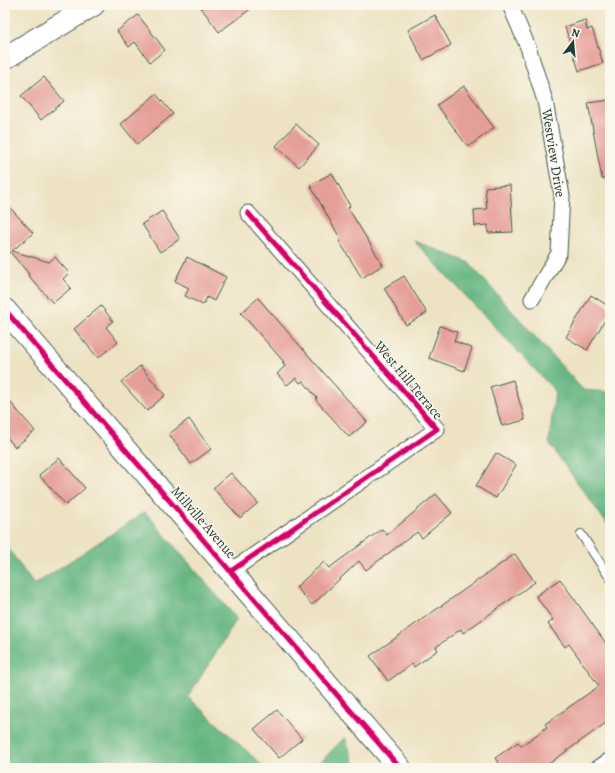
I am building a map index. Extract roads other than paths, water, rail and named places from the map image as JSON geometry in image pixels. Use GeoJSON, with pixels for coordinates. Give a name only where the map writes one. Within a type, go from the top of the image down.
{"type":"FeatureCollection","features":[{"type":"Feature","properties":{"kind":"street"},"geometry":{"type":"LineString","coordinates":[[5,58],[93,5]]}},
{"type":"Feature","properties":{"kind":"street","name":"Westview Drive"},"geometry":{"type":"LineString","coordinates":[[510,5],[528,47],[545,101],[562,196],[559,253],[532,299]]}},
{"type":"Feature","properties":{"kind":"street","name":"West Hill Terrace"},"geometry":{"type":"LineString","coordinates":[[231,571],[436,429],[248,213]]}},
{"type":"Feature","properties":{"kind":"street","name":"Millville Avenue"},"geometry":{"type":"LineString","coordinates":[[5,310],[400,768]]}},
{"type":"Feature","properties":{"kind":"lane"},"geometry":{"type":"LineString","coordinates":[[581,534],[610,578]]}},
{"type":"Feature","properties":{"kind":"lane"},"geometry":{"type":"LineString","coordinates":[[592,768],[610,756]]}}]}
